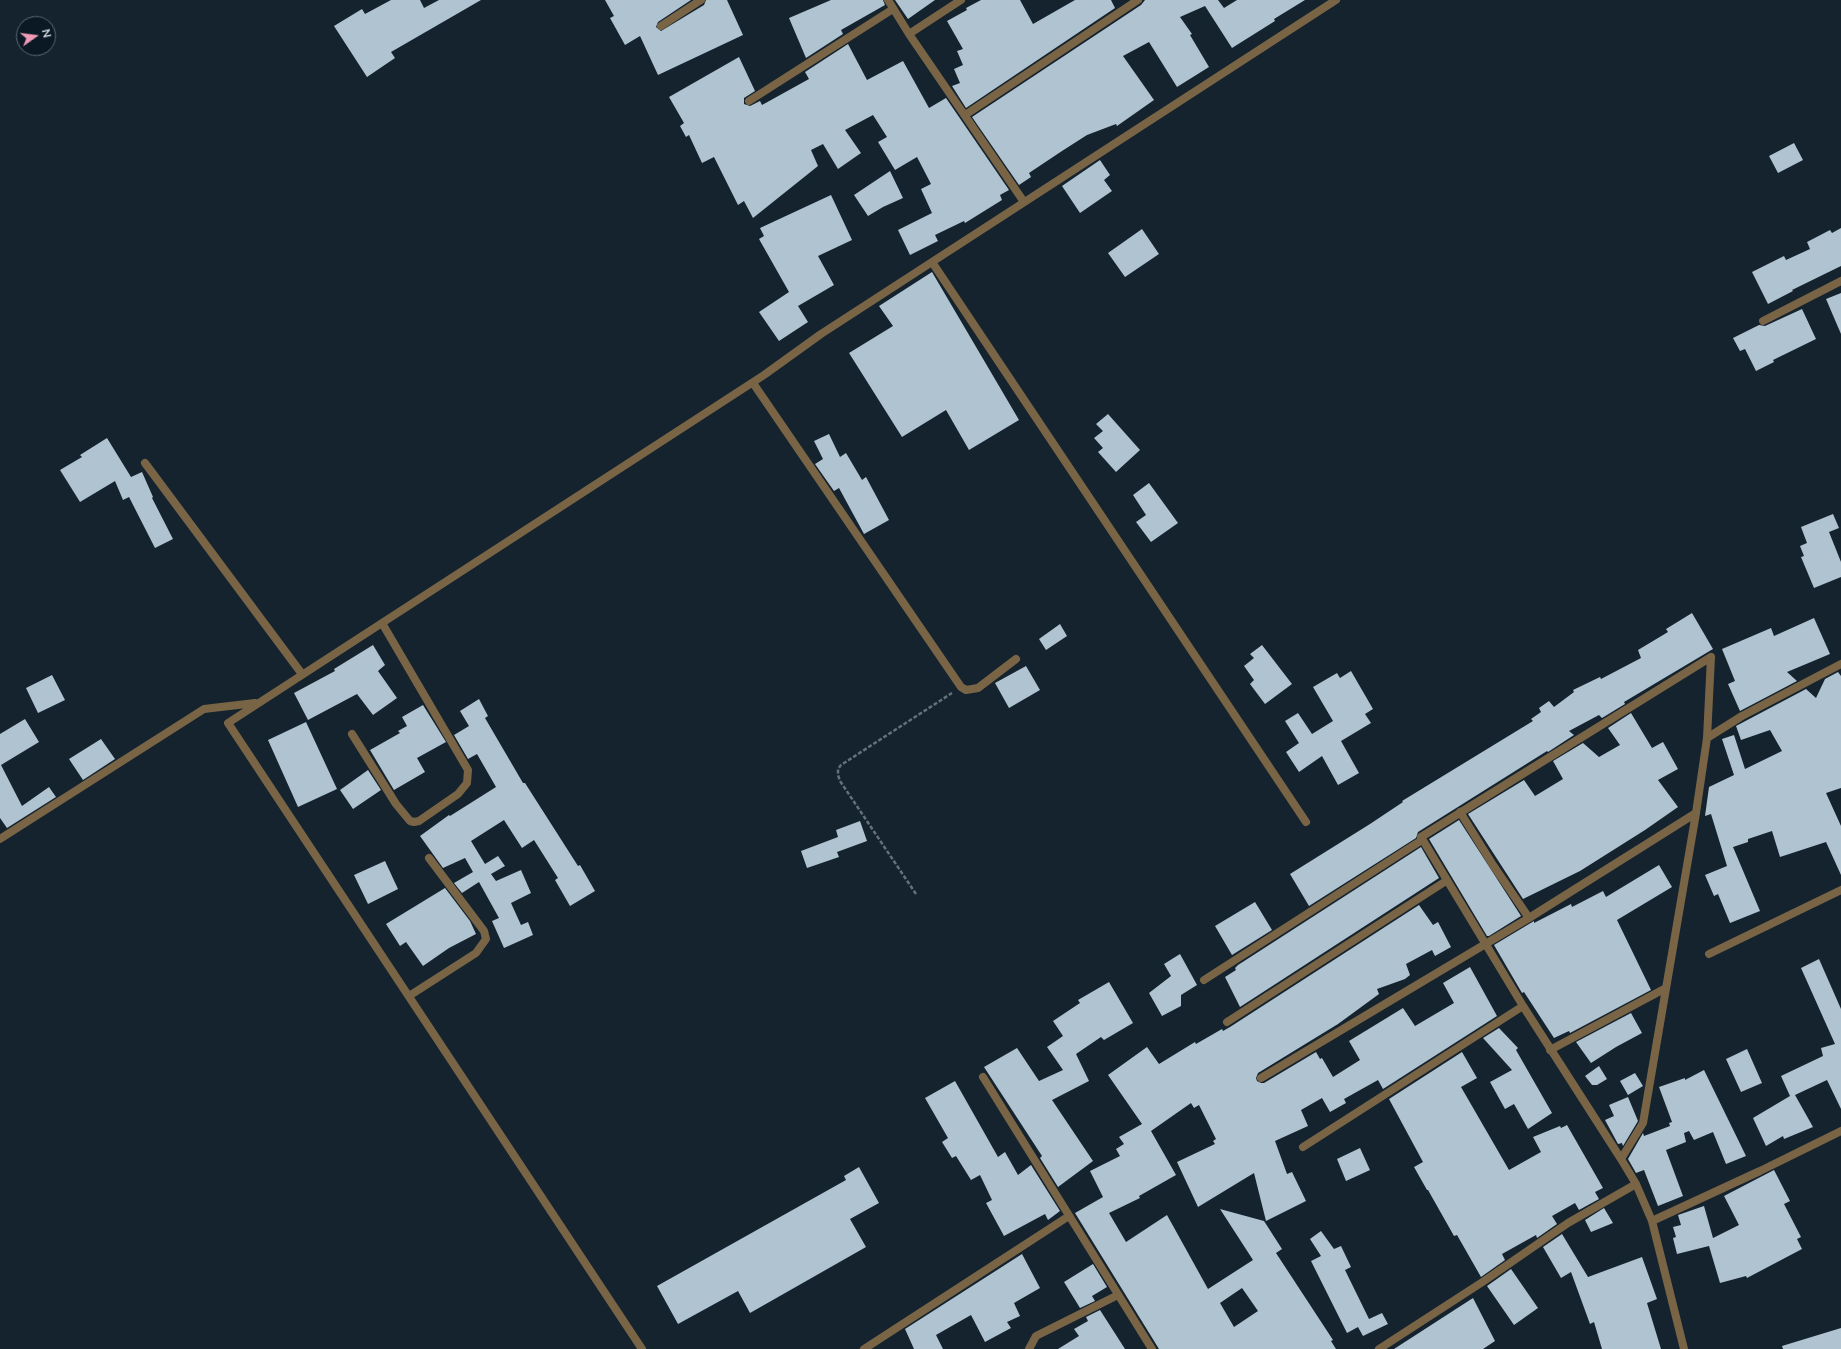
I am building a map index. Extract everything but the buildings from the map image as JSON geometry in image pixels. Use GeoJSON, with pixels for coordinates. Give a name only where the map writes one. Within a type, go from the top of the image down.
{"type":"FeatureCollection","features":[{"type":"Feature","properties":{"kind":"street"},"geometry":{"type":"LineString","coordinates":[[661,26],[701,0]]}},
{"type":"Feature","properties":{"kind":"street"},"geometry":{"type":"LineString","coordinates":[[888,0],[908,34],[1024,202]]}},
{"type":"Feature","properties":{"kind":"street"},"geometry":{"type":"LineString","coordinates":[[908,34],[961,0]]}},
{"type":"Feature","properties":{"kind":"street"},"geometry":{"type":"LineString","coordinates":[[965,115],[1138,0]]}},
{"type":"Feature","properties":{"kind":"street"},"geometry":{"type":"LineString","coordinates":[[642,1349],[228,723],[753,382],[821,334],[1336,0]]}},
{"type":"Feature","properties":{"kind":"street"},"geometry":{"type":"LineString","coordinates":[[749,100],[893,9]]}},
{"type":"Feature","properties":{"kind":"street"},"geometry":{"type":"LineString","coordinates":[[932,262],[1306,822]]}},
{"type":"Feature","properties":{"kind":"street"},"geometry":{"type":"LineString","coordinates":[[1763,321],[1841,281]]}},
{"type":"Feature","properties":{"kind":"street"},"geometry":{"type":"LineString","coordinates":[[753,382],[961,688],[966,690],[978,688],[1016,659]]}},
{"type":"Feature","properties":{"kind":"street"},"geometry":{"type":"LineString","coordinates":[[145,463],[302,674]]}},
{"type":"Feature","properties":{"kind":"street"},"geometry":{"type":"LineString","coordinates":[[352,734],[396,804],[410,821],[420,821],[458,794],[467,783],[468,770],[382,623]]}},
{"type":"Feature","properties":{"kind":"street"},"geometry":{"type":"LineString","coordinates":[[1621,1159],[1643,1123],[1696,813],[1707,738],[1711,657],[1420,837],[1550,1050],[1636,1184],[1652,1221],[1684,1349]]}},
{"type":"Feature","properties":{"kind":"street"},"geometry":{"type":"LineString","coordinates":[[1707,738],[1742,716],[1841,664]]}},
{"type":"Feature","properties":{"kind":"street"},"geometry":{"type":"LineString","coordinates":[[0,839],[204,709],[258,703]]}},
{"type":"Feature","properties":{"kind":"street"},"geometry":{"type":"LineString","coordinates":[[1460,812],[1493,865],[1529,918]]}},
{"type":"Feature","properties":{"kind":"street"},"geometry":{"type":"LineString","coordinates":[[1261,1078],[1529,918],[1696,813]]}},
{"type":"Feature","properties":{"kind":"street"},"geometry":{"type":"LineString","coordinates":[[1204,980],[1422,840]]}},
{"type":"Feature","properties":{"kind":"street"},"geometry":{"type":"LineString","coordinates":[[409,996],[476,953],[486,939],[484,931],[429,858]]}},
{"type":"Feature","properties":{"kind":"street"},"geometry":{"type":"LineString","coordinates":[[1227,1022],[1446,880]]}},
{"type":"Feature","properties":{"kind":"street"},"geometry":{"type":"LineString","coordinates":[[1709,954],[1841,890]]}},
{"type":"Feature","properties":{"kind":"street"},"geometry":{"type":"LineString","coordinates":[[1550,1050],[1666,988]]}},
{"type":"Feature","properties":{"kind":"street"},"geometry":{"type":"LineString","coordinates":[[1303,1147],[1523,1006]]}},
{"type":"Feature","properties":{"kind":"street"},"geometry":{"type":"LineString","coordinates":[[983,1077],[1152,1349]]}},
{"type":"Feature","properties":{"kind":"street"},"geometry":{"type":"LineString","coordinates":[[1652,1221],[1760,1171],[1841,1130]]}},
{"type":"Feature","properties":{"kind":"street"},"geometry":{"type":"LineString","coordinates":[[1379,1349],[1484,1281],[1568,1223],[1636,1184]]}},
{"type":"Feature","properties":{"kind":"street"},"geometry":{"type":"LineString","coordinates":[[864,1349],[1069,1216]]}},
{"type":"Feature","properties":{"kind":"street"},"geometry":{"type":"LineString","coordinates":[[1028,1349],[1036,1336],[1118,1295]]}},
{"type":"Feature","properties":{"kind":"path"},"geometry":{"type":"LineString","coordinates":[[916,894],[840,781],[838,769],[841,765],[961,688]]}}]}
